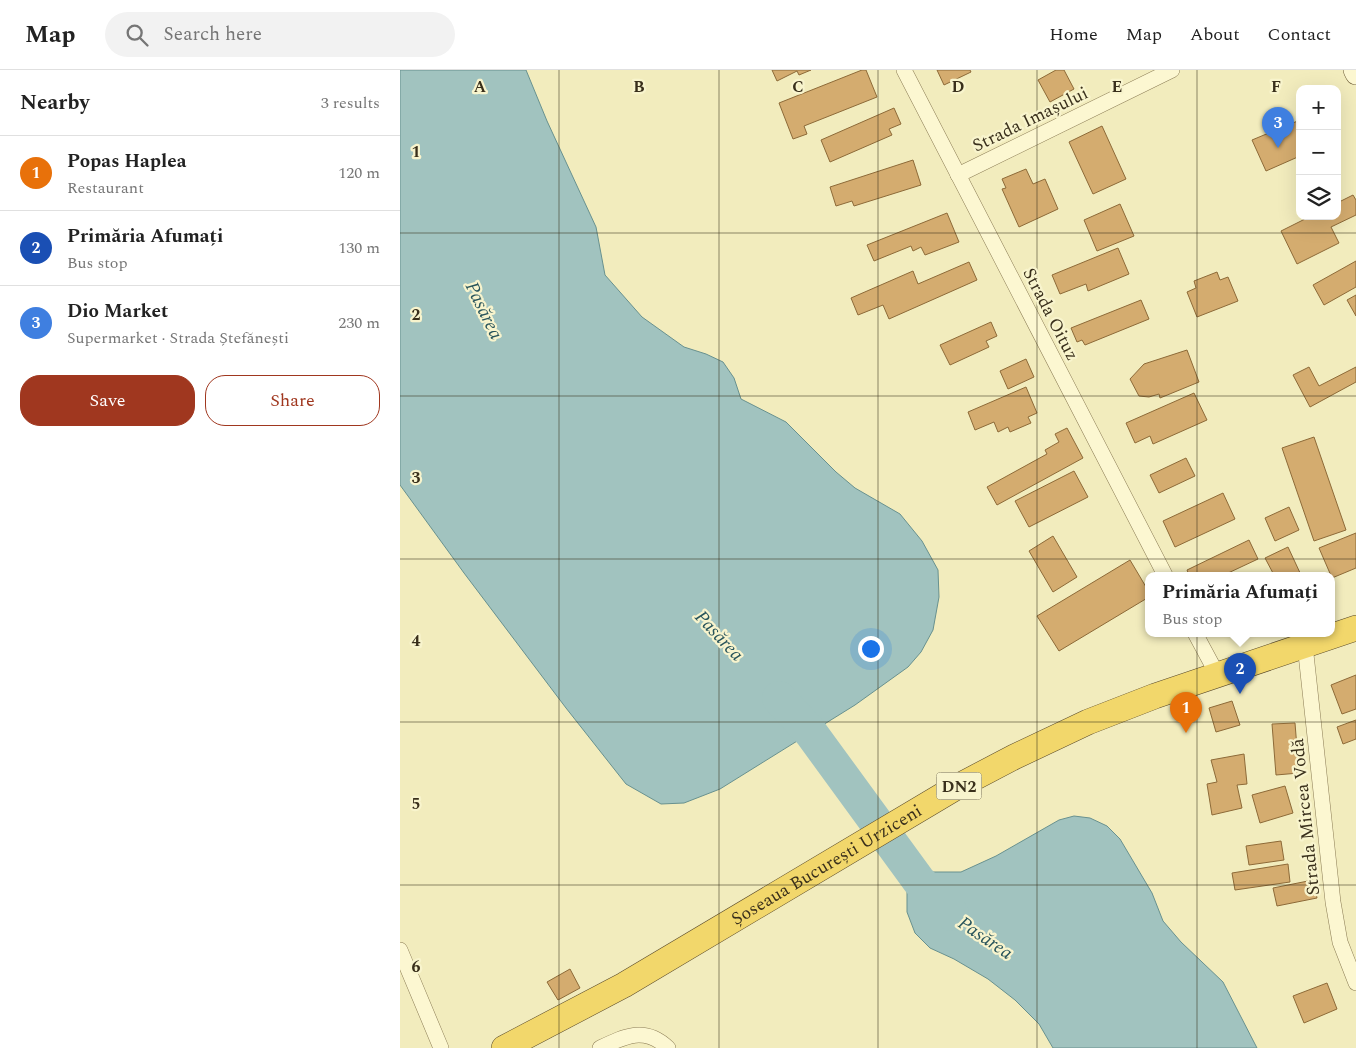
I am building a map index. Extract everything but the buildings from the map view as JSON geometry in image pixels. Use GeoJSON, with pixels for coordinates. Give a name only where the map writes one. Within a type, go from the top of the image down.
{"type":"FeatureCollection","features":[{"type":"Feature","properties":{"kind":"highway","name":"Șoseaua București Urziceni"},"geometry":{"type":"LineString","coordinates":[[1335,635],[1356,628]]}},
{"type":"Feature","properties":{"kind":"highway","name":"Șoseaua București Urziceni"},"geometry":{"type":"LineString","coordinates":[[511,1047],[624,985],[955,788],[1014,757],[1088,722],[1217,674],[1329,637]]}},
{"type":"Feature","properties":{"kind":"main road"},"geometry":{"type":"LineString","coordinates":[[1354,70],[1356,74]]}},
{"type":"Feature","properties":{"kind":"street","name":"Strada Oituz"},"geometry":{"type":"LineString","coordinates":[[904,70],[1163,572]]}},
{"type":"Feature","properties":{"kind":"street","name":"Strada Imașului"},"geometry":{"type":"LineString","coordinates":[[958,175],[1172,70]]}},
{"type":"Feature","properties":{"kind":"street"},"geometry":{"type":"LineString","coordinates":[[1197,637],[1217,674]]}},
{"type":"Feature","properties":{"kind":"street","name":"Strada Mircea Vodă"},"geometry":{"type":"LineString","coordinates":[[1305,645],[1333,902],[1340,942],[1356,983]]}},
{"type":"Feature","properties":{"kind":"street"},"geometry":{"type":"LineString","coordinates":[[400,950],[441,1048]]}},
{"type":"Feature","properties":{"kind":"street"},"geometry":{"type":"LineString","coordinates":[[600,1048],[621,1038],[646,1035],[656,1038],[668,1048]]}},
{"type":"Feature","properties":{"kind":"water"},"geometry":{"type":"Polygon","coordinates":[[[400,70],[526,70],[547,121],[596,227],[605,275],[642,317],[684,347],[723,362],[734,378],[741,399],[786,422],[836,472],[855,488],[900,514],[922,541],[938,570],[939,597],[933,630],[921,652],[908,667],[855,705],[720,789],[684,803],[661,804],[626,784],[566,708],[400,485],[400,70]]]}},
{"type":"Feature","properties":{"kind":"water"},"geometry":{"type":"Polygon","coordinates":[[[1074,816],[1090,818],[1107,826],[1120,839],[1152,893],[1163,921],[1181,942],[1223,982],[1257,1048],[1053,1048],[1039,1024],[1015,1000],[988,979],[954,959],[930,948],[915,933],[907,912],[907,892],[932,872],[961,872],[996,856],[1059,820],[1074,816]]]}},
{"type":"Feature","properties":{"kind":"waterway","name":"Pasărea"},"geometry":{"type":"LineString","coordinates":[[779,698],[811,733],[919,881],[952,914]]}},
{"type":"Feature","properties":{"kind":"place","name":"Dio Market"},"geometry":{"type":"Point","coordinates":[1278,148]}},
{"type":"Feature","properties":{"kind":"place","name":"Primăria Afumați"},"geometry":{"type":"Point","coordinates":[1240,694]}},
{"type":"Feature","properties":{"kind":"place","name":"Popas Haplea"},"geometry":{"type":"Point","coordinates":[1186,733]}}]}
